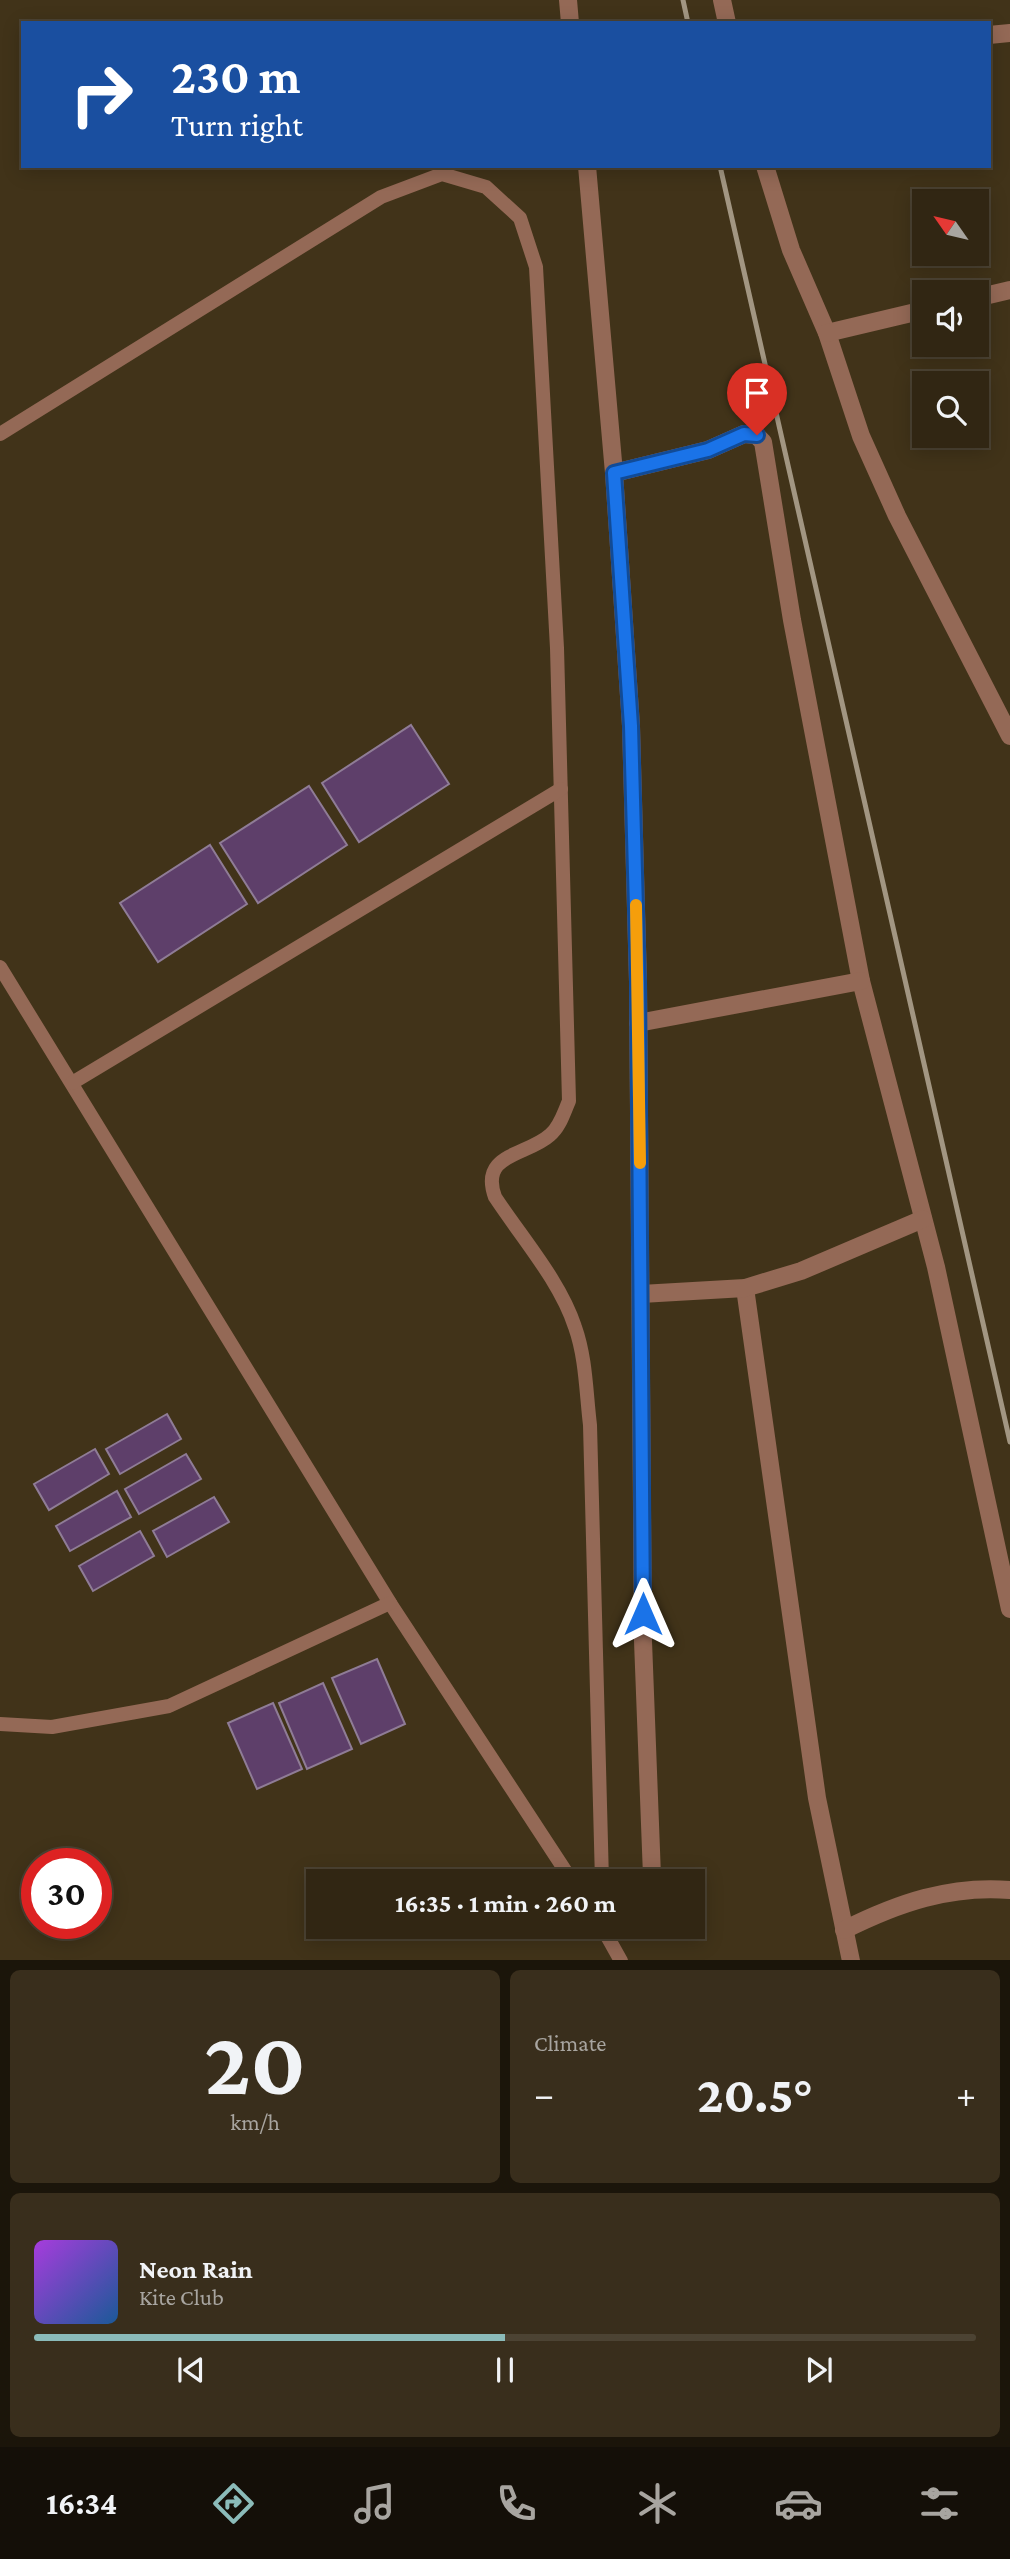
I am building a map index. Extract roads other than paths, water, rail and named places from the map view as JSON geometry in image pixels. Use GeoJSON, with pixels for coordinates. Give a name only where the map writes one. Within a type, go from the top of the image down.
{"type":"FeatureCollection","features":[{"type":"Feature","properties":{"kind":"street"},"geometry":{"type":"LineString","coordinates":[[568,0],[570,21]]}},
{"type":"Feature","properties":{"kind":"street"},"geometry":{"type":"LineString","coordinates":[[722,0],[727,21]]}},
{"type":"Feature","properties":{"kind":"street"},"geometry":{"type":"LineString","coordinates":[[991,35],[1010,33]]}},
{"type":"Feature","properties":{"kind":"street"},"geometry":{"type":"LineString","coordinates":[[587,168],[614,473],[631,726],[638,1023],[643,1641],[652,1869]]}},
{"type":"Feature","properties":{"kind":"street"},"geometry":{"type":"LineString","coordinates":[[766,168],[791,250],[827,334],[861,436],[897,516],[1010,736]]}},
{"type":"Feature","properties":{"kind":"street"},"geometry":{"type":"LineString","coordinates":[[989,295],[1010,289]]}},
{"type":"Feature","properties":{"kind":"street"},"geometry":{"type":"LineString","coordinates":[[827,334],[912,313]]}},
{"type":"Feature","properties":{"kind":"street"},"geometry":{"type":"LineString","coordinates":[[614,473],[708,450],[744,434],[757,435],[764,442],[792,620],[861,981],[923,1219],[1010,1609]]}},
{"type":"Feature","properties":{"kind":"street"},"geometry":{"type":"LineString","coordinates":[[638,1023],[861,981]]}},
{"type":"Feature","properties":{"kind":"street"},"geometry":{"type":"LineString","coordinates":[[641,1294],[745,1288],[801,1270],[923,1219]]}},
{"type":"Feature","properties":{"kind":"street"},"geometry":{"type":"LineString","coordinates":[[745,1288],[817,1798],[851,1960]]}},
{"type":"Feature","properties":{"kind":"street"},"geometry":{"type":"LineString","coordinates":[[844,1930],[915,1899],[983,1888],[1010,1890]]}},
{"type":"Feature","properties":{"kind":"lane"},"geometry":{"type":"LineString","coordinates":[[0,434],[382,197],[442,174],[486,187],[520,218],[536,267],[561,789],[569,1101],[551,1135],[504,1159],[494,1170],[490,1184],[495,1197],[562,1298],[575,1327],[584,1367],[590,1424],[602,1869]]}},
{"type":"Feature","properties":{"kind":"lane"},"geometry":{"type":"LineString","coordinates":[[72,1083],[561,789]]}},
{"type":"Feature","properties":{"kind":"lane"},"geometry":{"type":"LineString","coordinates":[[0,967],[390,1603],[564,1869]]}},
{"type":"Feature","properties":{"kind":"lane"},"geometry":{"type":"LineString","coordinates":[[0,1724],[52,1727],[169,1706],[390,1603]]}},
{"type":"Feature","properties":{"kind":"lane"},"geometry":{"type":"LineString","coordinates":[[609,1939],[620,1960]]}},
{"type":"Feature","properties":{"kind":"railway"},"geometry":{"type":"LineString","coordinates":[[683,0],[688,21]]}},
{"type":"Feature","properties":{"kind":"railway"},"geometry":{"type":"LineString","coordinates":[[720,168],[1010,1442]]}}]}
